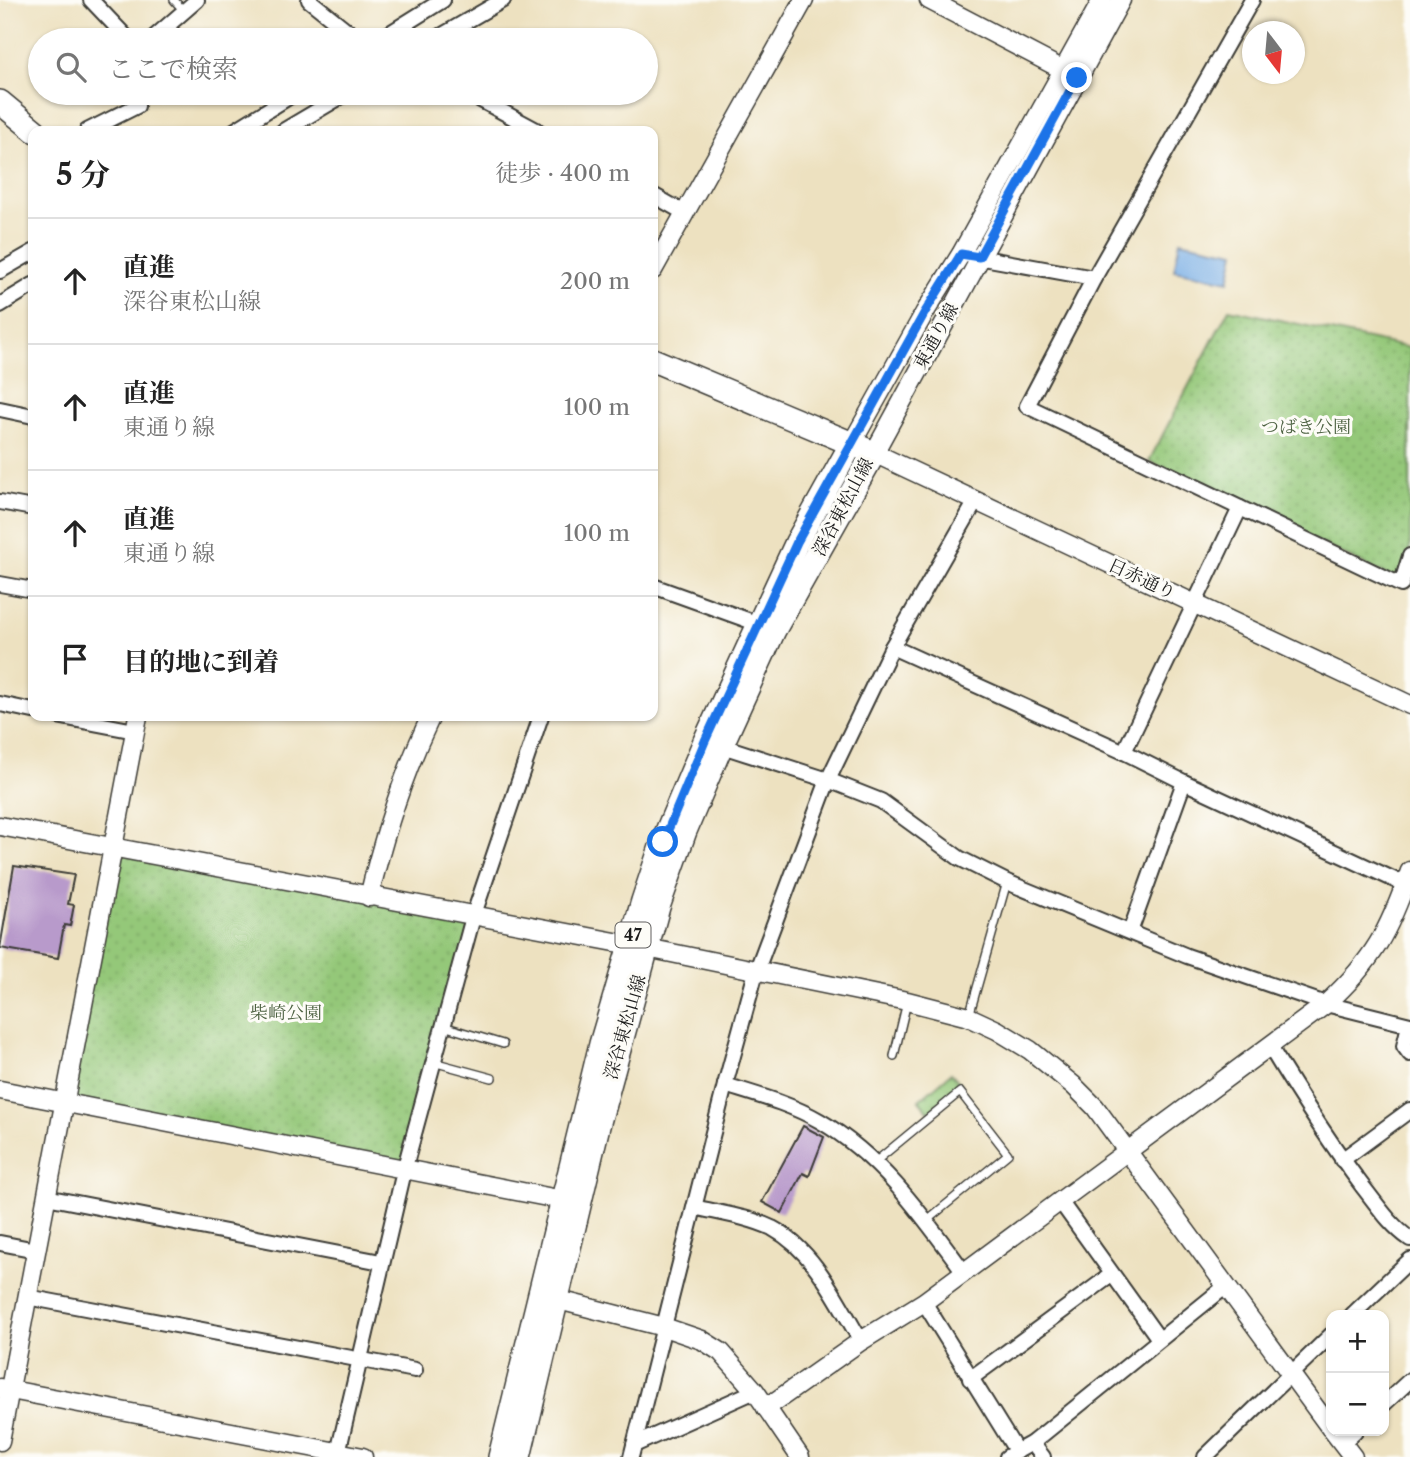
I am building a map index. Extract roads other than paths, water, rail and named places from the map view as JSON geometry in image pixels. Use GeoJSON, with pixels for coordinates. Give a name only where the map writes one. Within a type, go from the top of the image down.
{"type":"FeatureCollection","features":[{"type":"Feature","properties":{"kind":"main road"},"geometry":{"type":"LineString","coordinates":[[0,102],[29,126]]}},
{"type":"Feature","properties":{"kind":"main road","name":"深谷東松山線"},"geometry":{"type":"LineString","coordinates":[[658,362],[874,453],[766,627]]}},
{"type":"Feature","properties":{"kind":"main road","name":"深谷東松山線"},"geometry":{"type":"LineString","coordinates":[[515,1455],[571,1202],[598,1126],[638,947],[658,906],[713,743],[766,627],[797,542],[852,443]]}},
{"type":"Feature","properties":{"kind":"street"},"geometry":{"type":"LineString","coordinates":[[91,0],[118,28]]}},
{"type":"Feature","properties":{"kind":"street"},"geometry":{"type":"LineString","coordinates":[[167,28],[197,0]]}},
{"type":"Feature","properties":{"kind":"street"},"geometry":{"type":"LineString","coordinates":[[309,0],[344,28]]}},
{"type":"Feature","properties":{"kind":"street"},"geometry":{"type":"LineString","coordinates":[[398,28],[443,0]]}},
{"type":"Feature","properties":{"kind":"street"},"geometry":{"type":"LineString","coordinates":[[455,28],[503,0]]}},
{"type":"Feature","properties":{"kind":"street"},"geometry":{"type":"LineString","coordinates":[[658,260],[804,0]]}},
{"type":"Feature","properties":{"kind":"street"},"geometry":{"type":"LineString","coordinates":[[929,0],[1070,74]]}},
{"type":"Feature","properties":{"kind":"street","name":"東通り線"},"geometry":{"type":"LineString","coordinates":[[874,453],[970,256],[1070,74],[1102,0]]}},
{"type":"Feature","properties":{"kind":"street","name":"東通り線"},"geometry":{"type":"LineString","coordinates":[[1070,74],[1121,0]]}},
{"type":"Feature","properties":{"kind":"street"},"geometry":{"type":"LineString","coordinates":[[1252,0],[1094,278],[1027,406],[1401,585],[1410,556]]}},
{"type":"Feature","properties":{"kind":"street"},"geometry":{"type":"LineString","coordinates":[[97,126],[137,105]]}},
{"type":"Feature","properties":{"kind":"street"},"geometry":{"type":"LineString","coordinates":[[242,126],[276,105]]}},
{"type":"Feature","properties":{"kind":"street"},"geometry":{"type":"LineString","coordinates":[[291,126],[326,105]]}},
{"type":"Feature","properties":{"kind":"street"},"geometry":{"type":"LineString","coordinates":[[490,105],[529,126]]}},
{"type":"Feature","properties":{"kind":"street"},"geometry":{"type":"LineString","coordinates":[[658,198],[683,212]]}},
{"type":"Feature","properties":{"kind":"street"},"geometry":{"type":"LineString","coordinates":[[0,271],[28,255]]}},
{"type":"Feature","properties":{"kind":"street"},"geometry":{"type":"LineString","coordinates":[[970,256],[1094,278]]}},
{"type":"Feature","properties":{"kind":"street","name":"東通り線"},"geometry":{"type":"LineString","coordinates":[[852,443],[925,312],[970,256]]}},
{"type":"Feature","properties":{"kind":"street"},"geometry":{"type":"LineString","coordinates":[[0,305],[28,288]]}},
{"type":"Feature","properties":{"kind":"street"},"geometry":{"type":"LineString","coordinates":[[0,409],[28,415]]}},
{"type":"Feature","properties":{"kind":"street","name":"日赤通り"},"geometry":{"type":"LineString","coordinates":[[874,453],[1410,705]]}},
{"type":"Feature","properties":{"kind":"street"},"geometry":{"type":"LineString","coordinates":[[633,1451],[724,1085],[756,972],[828,780],[892,647],[976,500]]}},
{"type":"Feature","properties":{"kind":"street"},"geometry":{"type":"LineString","coordinates":[[0,502],[28,507]]}},
{"type":"Feature","properties":{"kind":"street"},"geometry":{"type":"LineString","coordinates":[[1124,752],[1240,508]]}},
{"type":"Feature","properties":{"kind":"street"},"geometry":{"type":"LineString","coordinates":[[0,584],[28,589]]}},
{"type":"Feature","properties":{"kind":"street"},"geometry":{"type":"LineString","coordinates":[[658,588],[766,627]]}},
{"type":"Feature","properties":{"kind":"street"},"geometry":{"type":"LineString","coordinates":[[766,1408],[861,1340],[924,1302],[1326,1004],[1364,966],[1378,946],[1408,881],[1184,782],[892,647]]}},
{"type":"Feature","properties":{"kind":"street"},"geometry":{"type":"LineString","coordinates":[[0,704],[28,710]]}},
{"type":"Feature","properties":{"kind":"street"},"geometry":{"type":"LineString","coordinates":[[0,1441],[5,1389],[37,1250],[137,723],[114,721]]}},
{"type":"Feature","properties":{"kind":"street"},"geometry":{"type":"LineString","coordinates":[[369,897],[396,799],[429,721]]}},
{"type":"Feature","properties":{"kind":"street"},"geometry":{"type":"LineString","coordinates":[[337,1454],[405,1167],[472,916],[539,721]]}},
{"type":"Feature","properties":{"kind":"street"},"geometry":{"type":"LineString","coordinates":[[713,743],[828,780],[881,801],[960,858],[1007,882],[1187,956],[1326,1004],[1410,1025],[1405,1046],[1410,1054]]}},
{"type":"Feature","properties":{"kind":"street"},"geometry":{"type":"LineString","coordinates":[[1130,932],[1184,782]]}},
{"type":"Feature","properties":{"kind":"street"},"geometry":{"type":"LineString","coordinates":[[0,826],[907,1001],[969,1017],[998,1030],[1030,1050],[1063,1076],[1095,1107],[1290,1374],[1343,1438]]}},
{"type":"Feature","properties":{"kind":"street"},"geometry":{"type":"LineString","coordinates":[[1270,1047],[1342,1160],[1394,1228],[1410,1239]]}},
{"type":"Feature","properties":{"kind":"street"},"geometry":{"type":"LineString","coordinates":[[724,1085],[775,1101],[820,1121],[875,1162],[926,1221],[964,1272]]}},
{"type":"Feature","properties":{"kind":"street"},"geometry":{"type":"LineString","coordinates":[[0,1090],[405,1167],[571,1202]]}},
{"type":"Feature","properties":{"kind":"street"},"geometry":{"type":"LineString","coordinates":[[1342,1160],[1410,1110]]}},
{"type":"Feature","properties":{"kind":"street"},"geometry":{"type":"LineString","coordinates":[[46,1197],[382,1262]]}},
{"type":"Feature","properties":{"kind":"street"},"geometry":{"type":"LineString","coordinates":[[1060,1202],[1159,1339]]}},
{"type":"Feature","properties":{"kind":"street"},"geometry":{"type":"LineString","coordinates":[[694,1207],[770,1228],[793,1242],[816,1267],[861,1340]]}},
{"type":"Feature","properties":{"kind":"street"},"geometry":{"type":"LineString","coordinates":[[0,1243],[37,1250]]}},
{"type":"Feature","properties":{"kind":"street"},"geometry":{"type":"LineString","coordinates":[[1357,1310],[1410,1260]]}},
{"type":"Feature","properties":{"kind":"street"},"geometry":{"type":"LineString","coordinates":[[970,1379],[1111,1275]]}},
{"type":"Feature","properties":{"kind":"street"},"geometry":{"type":"LineString","coordinates":[[924,1302],[1012,1454],[1032,1443],[1226,1286]]}},
{"type":"Feature","properties":{"kind":"street"},"geometry":{"type":"LineString","coordinates":[[27,1297],[415,1370]]}},
{"type":"Feature","properties":{"kind":"street"},"geometry":{"type":"LineString","coordinates":[[548,1297],[702,1340],[721,1352],[755,1391],[800,1457]]}},
{"type":"Feature","properties":{"kind":"street"},"geometry":{"type":"LineString","coordinates":[[1205,1457],[1326,1340]]}},
{"type":"Feature","properties":{"kind":"street"},"geometry":{"type":"LineString","coordinates":[[1389,1399],[1410,1380]]}},
{"type":"Feature","properties":{"kind":"street"},"geometry":{"type":"LineString","coordinates":[[5,1389],[363,1457]]}},
{"type":"Feature","properties":{"kind":"street"},"geometry":{"type":"LineString","coordinates":[[633,1451],[755,1391]]}},
{"type":"Feature","properties":{"kind":"street"},"geometry":{"type":"LineString","coordinates":[[1032,1443],[1043,1457]]}},
{"type":"Feature","properties":{"kind":"lane"},"geometry":{"type":"LineString","coordinates":[[174,0],[184,11]]}},
{"type":"Feature","properties":{"kind":"lane"},"geometry":{"type":"LineString","coordinates":[[969,1017],[1007,882]]}},
{"type":"Feature","properties":{"kind":"lane"},"geometry":{"type":"LineString","coordinates":[[894,1056],[907,1001]]}},
{"type":"Feature","properties":{"kind":"lane"},"geometry":{"type":"LineString","coordinates":[[443,1026],[503,1044]]}},
{"type":"Feature","properties":{"kind":"lane"},"geometry":{"type":"LineString","coordinates":[[433,1062],[492,1078]]}},
{"type":"Feature","properties":{"kind":"lane"},"geometry":{"type":"LineString","coordinates":[[875,1162],[960,1092],[1008,1154],[926,1221]]}},
{"type":"Feature","properties":{"kind":"water"},"geometry":{"type":"Polygon","coordinates":[[[1180,241],[1235,252],[1229,281],[1174,270],[1180,241]]]}},
{"type":"Feature","properties":{"kind":"park label","name":"つばき公園"},"geometry":{"type":"Point","coordinates":[1306,427]}},
{"type":"Feature","properties":{"kind":"park label","name":"柴崎公園"},"geometry":{"type":"Point","coordinates":[286,1013]}}]}
